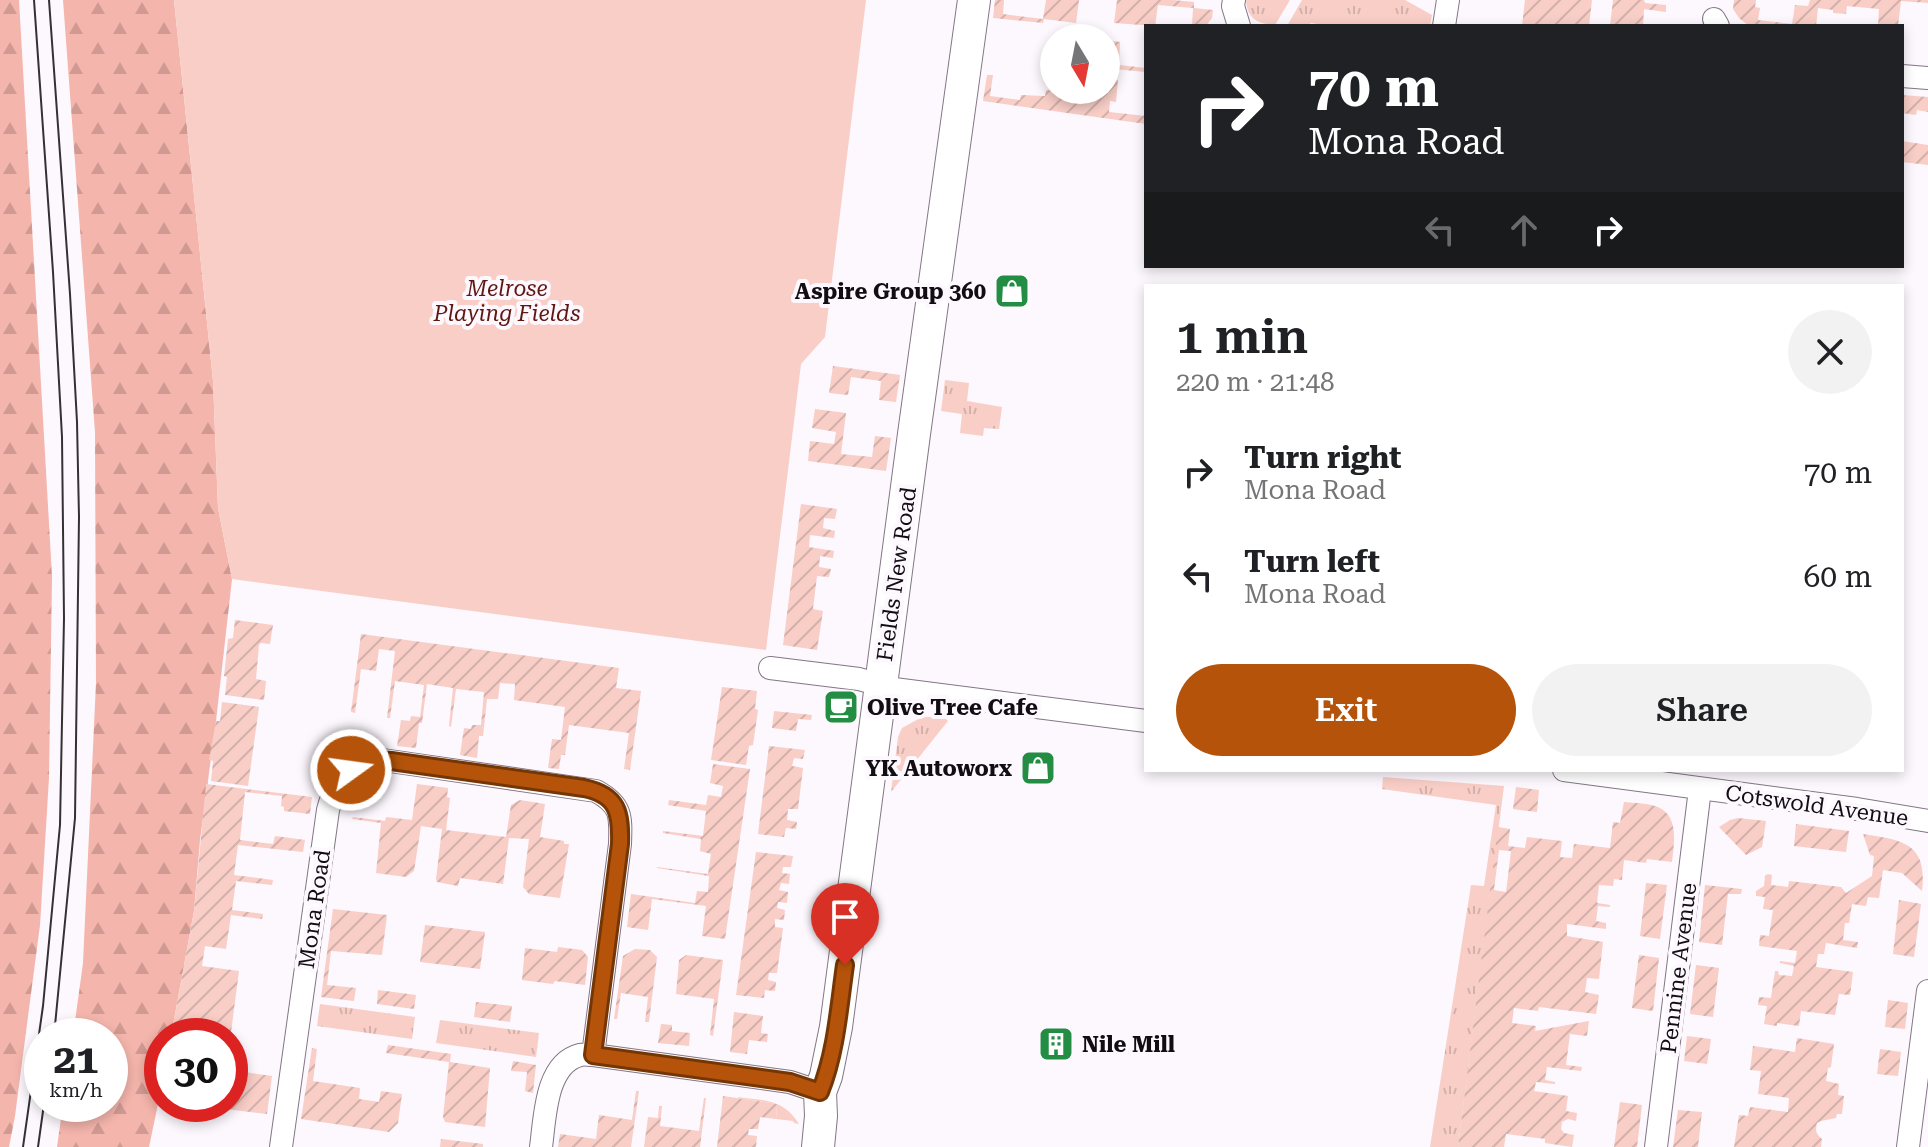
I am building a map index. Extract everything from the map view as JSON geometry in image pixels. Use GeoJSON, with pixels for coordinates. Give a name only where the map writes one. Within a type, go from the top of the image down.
{"type":"FeatureCollection","features":[{"type":"Feature","properties":{"kind":"street","name":"Fields New Road"},"geometry":{"type":"LineString","coordinates":[[818,1147],[820,1092],[836,1027],[974,0]]}},
{"type":"Feature","properties":{"kind":"street"},"geometry":{"type":"LineString","coordinates":[[1234,0],[1238,24]]}},
{"type":"Feature","properties":{"kind":"street"},"geometry":{"type":"LineString","coordinates":[[1444,24],[1448,0]]}},
{"type":"Feature","properties":{"kind":"street"},"geometry":{"type":"LineString","coordinates":[[1904,76],[1928,78]]}},
{"type":"Feature","properties":{"kind":"street"},"geometry":{"type":"LineString","coordinates":[[770,668],[859,679],[894,689],[1144,721]]}},
{"type":"Feature","properties":{"kind":"street","name":"Mona Road"},"geometry":{"type":"LineString","coordinates":[[281,1147],[328,810],[334,788],[351,770],[363,764],[383,760],[584,788],[607,797],[616,806],[621,822],[620,844],[593,1055]]}},
{"type":"Feature","properties":{"kind":"street","name":"Cotswold Avenue"},"geometry":{"type":"LineString","coordinates":[[1578,772],[1928,821]]}},
{"type":"Feature","properties":{"kind":"street","name":"Pennine Avenue"},"geometry":{"type":"LineString","coordinates":[[1656,1147],[1700,789]]}},
{"type":"Feature","properties":{"kind":"street"},"geometry":{"type":"LineString","coordinates":[[1908,1147],[1922,1082],[1928,991]]}},
{"type":"Feature","properties":{"kind":"street"},"geometry":{"type":"LineString","coordinates":[[541,1147],[549,1094],[559,1068],[578,1055],[790,1082],[820,1092]]}},
{"type":"Feature","properties":{"kind":"green space"},"geometry":{"type":"Polygon","coordinates":[[[0,0],[19,0],[52,576],[49,778],[40,925],[28,1018],[24,1018],[24,1047],[15,1116],[9,1147],[0,1147],[0,0]]]}},
{"type":"Feature","properties":{"kind":"green space"},"geometry":{"type":"Polygon","coordinates":[[[63,0],[174,0],[213,381],[218,508],[232,579],[194,911],[174,1018],[144,1018],[144,1122],[154,1122],[149,1147],[57,1147],[60,1122],[128,1122],[128,1018],[75,1018],[83,963],[96,683],[95,432],[63,0]]]}},
{"type":"Feature","properties":{"kind":"green space","name":"Melrose Playing Fields"},"geometry":{"type":"Polygon","coordinates":[[[174,0],[866,0],[825,337],[801,364],[766,650],[232,579],[218,508],[213,381],[174,0]]]}},
{"type":"Feature","properties":{"kind":"green space"},"geometry":{"type":"Polygon","coordinates":[[[995,0],[1004,0],[1003,14],[1043,19],[1046,0],[1079,0],[1076,23],[993,18],[995,0]]]}},
{"type":"Feature","properties":{"kind":"green space"},"geometry":{"type":"Polygon","coordinates":[[[1117,0],[1194,2],[1194,8],[1213,10],[1208,24],[1192,24],[1193,8],[1158,5],[1155,24],[1114,23],[1117,0]]]}},
{"type":"Feature","properties":{"kind":"green space"},"geometry":{"type":"Polygon","coordinates":[[[1246,0],[1290,0],[1276,24],[1254,19],[1246,0]]]}},
{"type":"Feature","properties":{"kind":"green space"},"geometry":{"type":"Polygon","coordinates":[[[1302,0],[1405,0],[1432,15],[1430,24],[1288,24],[1302,0]]]}},
{"type":"Feature","properties":{"kind":"green space"},"geometry":{"type":"Polygon","coordinates":[[[1525,0],[1592,0],[1589,24],[1522,24],[1525,0]]]}},
{"type":"Feature","properties":{"kind":"green space"},"geometry":{"type":"Polygon","coordinates":[[[1613,0],[1644,0],[1645,3],[1666,5],[1666,12],[1644,9],[1643,24],[1610,24],[1613,0]]]}},
{"type":"Feature","properties":{"kind":"green space"},"geometry":{"type":"Polygon","coordinates":[[[1734,0],[1756,0],[1755,7],[1760,8],[1758,20],[1792,24],[1746,24],[1733,9],[1734,0]]]}},
{"type":"Feature","properties":{"kind":"green space"},"geometry":{"type":"Polygon","coordinates":[[[1810,0],[1928,0],[1928,3],[1901,1],[1898,24],[1878,24],[1879,9],[1847,6],[1846,14],[1818,8],[1816,24],[1792,24],[1795,5],[1808,6],[1810,0]]]}},
{"type":"Feature","properties":{"kind":"green space"},"geometry":{"type":"Polygon","coordinates":[[[1120,65],[1144,68],[1144,72],[1120,70],[1120,65]]]}},
{"type":"Feature","properties":{"kind":"green space"},"geometry":{"type":"Polygon","coordinates":[[[987,75],[993,75],[990,96],[1020,100],[1021,95],[1040,96],[1040,104],[1110,104],[1109,112],[1144,116],[1144,124],[983,101],[987,75]]]}},
{"type":"Feature","properties":{"kind":"green space"},"geometry":{"type":"Polygon","coordinates":[[[1904,95],[1928,97],[1928,112],[1917,110],[1916,115],[1904,113],[1904,95]]]}},
{"type":"Feature","properties":{"kind":"green space"},"geometry":{"type":"Polygon","coordinates":[[[1904,141],[1928,145],[1928,165],[1904,162],[1904,141]]]}},
{"type":"Feature","properties":{"kind":"green space"},"geometry":{"type":"Polygon","coordinates":[[[833,366],[900,375],[896,402],[879,400],[881,381],[851,377],[848,395],[829,393],[833,366]]]}},
{"type":"Feature","properties":{"kind":"green space"},"geometry":{"type":"Polygon","coordinates":[[[945,380],[969,383],[967,401],[1002,407],[999,429],[984,428],[983,436],[960,433],[962,414],[941,411],[945,380]]]}},
{"type":"Feature","properties":{"kind":"green space"},"geometry":{"type":"Polygon","coordinates":[[[815,409],[846,413],[841,454],[872,457],[875,436],[891,438],[886,471],[808,461],[810,441],[834,444],[836,432],[812,428],[815,409]]]}},
{"type":"Feature","properties":{"kind":"green space"},"geometry":{"type":"Polygon","coordinates":[[[801,504],[837,509],[835,519],[824,518],[823,528],[835,531],[834,538],[810,535],[809,547],[834,551],[833,558],[820,556],[819,567],[831,569],[829,577],[817,576],[813,609],[823,611],[817,650],[783,645],[801,504]]]}},
{"type":"Feature","properties":{"kind":"green space"},"geometry":{"type":"Polygon","coordinates":[[[235,620],[273,625],[270,644],[259,645],[256,679],[266,681],[264,700],[225,695],[228,639],[233,638],[235,620]]]}},
{"type":"Feature","properties":{"kind":"green space"},"geometry":{"type":"Polygon","coordinates":[[[361,634],[619,668],[616,688],[641,691],[630,770],[624,769],[629,733],[569,725],[565,755],[561,755],[559,769],[548,768],[552,739],[561,740],[565,707],[514,700],[515,684],[500,683],[498,699],[487,699],[477,758],[460,755],[464,728],[481,725],[484,692],[456,689],[451,727],[453,688],[427,684],[416,748],[397,746],[401,720],[420,717],[424,685],[395,681],[390,718],[387,718],[395,651],[379,649],[376,671],[361,669],[355,713],[351,712],[361,634]]]}},
{"type":"Feature","properties":{"kind":"green space"},"geometry":{"type":"Polygon","coordinates":[[[722,687],[757,691],[755,709],[758,710],[753,745],[749,746],[746,765],[711,760],[722,687]]]}},
{"type":"Feature","properties":{"kind":"green space"},"geometry":{"type":"Polygon","coordinates":[[[222,702],[259,707],[248,786],[211,781],[213,761],[209,760],[222,702]]]}},
{"type":"Feature","properties":{"kind":"green space"},"geometry":{"type":"Polygon","coordinates":[[[774,711],[812,715],[811,720],[798,719],[796,731],[772,728],[774,711]]]}},
{"type":"Feature","properties":{"kind":"green space"},"geometry":{"type":"Polygon","coordinates":[[[922,717],[944,717],[948,721],[891,792],[898,737],[902,728],[922,717]]]}},
{"type":"Feature","properties":{"kind":"green space"},"geometry":{"type":"Polygon","coordinates":[[[769,746],[805,750],[803,759],[794,758],[792,766],[803,768],[798,809],[788,809],[787,820],[797,822],[796,829],[786,828],[784,837],[758,834],[769,746]]]}},
{"type":"Feature","properties":{"kind":"green space"},"geometry":{"type":"Polygon","coordinates":[[[713,764],[750,769],[725,939],[702,936],[706,906],[652,899],[648,930],[627,927],[631,894],[695,903],[697,891],[708,892],[709,876],[657,867],[708,874],[711,854],[700,851],[701,839],[663,831],[703,836],[706,811],[668,805],[669,800],[706,805],[708,795],[721,797],[723,786],[710,783],[713,764]]]}},
{"type":"Feature","properties":{"kind":"green space"},"geometry":{"type":"Polygon","coordinates":[[[1383,777],[1504,786],[1458,1147],[1430,1147],[1471,885],[1484,886],[1496,805],[1382,789],[1383,777]]]}},
{"type":"Feature","properties":{"kind":"green space"},"geometry":{"type":"Polygon","coordinates":[[[206,784],[312,797],[310,814],[284,811],[282,796],[245,792],[240,840],[273,844],[275,836],[305,840],[303,852],[238,845],[234,875],[273,880],[272,885],[236,881],[232,910],[263,914],[262,919],[231,915],[226,949],[205,946],[202,966],[239,971],[233,1018],[174,1018],[194,911],[206,784]]]}},
{"type":"Feature","properties":{"kind":"green space"},"geometry":{"type":"Polygon","coordinates":[[[417,784],[448,788],[447,797],[450,798],[446,830],[506,837],[511,805],[520,800],[545,804],[540,837],[569,844],[560,898],[529,894],[523,887],[529,839],[509,838],[503,884],[460,878],[458,886],[437,882],[442,829],[421,826],[414,871],[406,877],[376,873],[381,823],[352,819],[385,821],[386,817],[412,820],[417,784]]]}},
{"type":"Feature","properties":{"kind":"green space"},"geometry":{"type":"Polygon","coordinates":[[[1516,787],[1539,790],[1537,812],[1513,809],[1516,787]]]}},
{"type":"Feature","properties":{"kind":"green space"},"geometry":{"type":"Polygon","coordinates":[[[1624,802],[1648,804],[1663,810],[1674,830],[1672,862],[1624,860],[1622,880],[1614,879],[1613,886],[1599,885],[1597,903],[1610,907],[1598,906],[1596,921],[1606,923],[1606,929],[1567,924],[1567,936],[1603,942],[1599,979],[1587,978],[1585,992],[1599,995],[1596,1014],[1539,1007],[1538,1011],[1514,1008],[1512,1023],[1536,1026],[1535,1031],[1589,1021],[1587,1036],[1570,1034],[1566,1065],[1582,1067],[1581,1071],[1547,1067],[1545,1080],[1555,1084],[1536,1082],[1534,1091],[1568,1096],[1566,1111],[1577,1113],[1576,1121],[1568,1119],[1562,1122],[1561,1129],[1574,1135],[1572,1147],[1545,1143],[1545,1139],[1506,1134],[1504,1147],[1458,1147],[1498,827],[1510,829],[1508,846],[1525,848],[1527,837],[1562,841],[1560,857],[1572,858],[1574,844],[1610,848],[1613,822],[1620,823],[1624,802]],[[1499,850],[1494,890],[1506,892],[1511,851],[1499,850]]]}},
{"type":"Feature","properties":{"kind":"green space"},"geometry":{"type":"Polygon","coordinates":[[[1738,818],[1766,821],[1762,847],[1746,855],[1719,827],[1738,818]]]}},
{"type":"Feature","properties":{"kind":"green space"},"geometry":{"type":"Polygon","coordinates":[[[1796,824],[1849,831],[1846,852],[1794,846],[1796,824]]]}},
{"type":"Feature","properties":{"kind":"green space"},"geometry":{"type":"Polygon","coordinates":[[[1863,834],[1909,846],[1921,862],[1922,891],[1902,873],[1883,870],[1879,898],[1868,897],[1866,906],[1852,904],[1849,923],[1845,923],[1843,940],[1858,942],[1857,948],[1826,943],[1824,954],[1818,954],[1816,967],[1853,972],[1850,995],[1839,994],[1835,1015],[1801,1011],[1799,1026],[1764,1024],[1767,1006],[1758,1005],[1759,997],[1771,998],[1775,971],[1779,975],[1792,976],[1794,966],[1780,961],[1795,963],[1797,951],[1759,946],[1760,935],[1769,936],[1773,910],[1763,909],[1765,897],[1756,896],[1756,891],[1764,886],[1768,874],[1772,875],[1771,885],[1788,887],[1789,881],[1841,887],[1846,893],[1872,876],[1874,856],[1870,855],[1863,834]]]}},
{"type":"Feature","properties":{"kind":"green space"},"geometry":{"type":"Polygon","coordinates":[[[756,852],[793,856],[791,867],[783,867],[782,873],[790,874],[789,884],[781,883],[779,890],[788,892],[787,903],[778,902],[777,908],[785,910],[784,920],[775,919],[775,927],[783,928],[777,973],[769,973],[768,980],[776,982],[775,991],[765,990],[764,998],[736,995],[756,852]]]}},
{"type":"Feature","properties":{"kind":"green space"},"geometry":{"type":"Polygon","coordinates":[[[1646,883],[1667,885],[1660,939],[1640,936],[1646,883]]]}},
{"type":"Feature","properties":{"kind":"green space"},"geometry":{"type":"Polygon","coordinates":[[[1705,885],[1742,889],[1741,894],[1728,894],[1722,945],[1699,942],[1705,885]]]}},
{"type":"Feature","properties":{"kind":"green space"},"geometry":{"type":"Polygon","coordinates":[[[1899,900],[1921,904],[1914,957],[1893,954],[1899,900]]]}},
{"type":"Feature","properties":{"kind":"green space"},"geometry":{"type":"Polygon","coordinates":[[[333,909],[387,915],[382,955],[331,951],[327,985],[356,988],[354,1001],[321,997],[333,909]]]}},
{"type":"Feature","properties":{"kind":"green space"},"geometry":{"type":"Polygon","coordinates":[[[425,925],[485,932],[480,969],[420,962],[425,925]]]}},
{"type":"Feature","properties":{"kind":"green space"},"geometry":{"type":"Polygon","coordinates":[[[558,947],[582,950],[588,957],[585,985],[522,980],[525,948],[557,952],[558,947]]]}},
{"type":"Feature","properties":{"kind":"green space"},"geometry":{"type":"Polygon","coordinates":[[[635,949],[650,950],[657,957],[649,1022],[645,1022],[648,997],[621,993],[617,1019],[614,1019],[623,956],[635,949]]]}},
{"type":"Feature","properties":{"kind":"green space"},"geometry":{"type":"Polygon","coordinates":[[[686,955],[723,960],[713,1036],[710,1035],[714,999],[676,994],[679,960],[686,955]]]}},
{"type":"Feature","properties":{"kind":"green space"},"geometry":{"type":"Polygon","coordinates":[[[1639,955],[1659,958],[1653,1011],[1632,1008],[1639,955]]]}},
{"type":"Feature","properties":{"kind":"green space"},"geometry":{"type":"Polygon","coordinates":[[[1696,965],[1719,968],[1713,1017],[1690,1014],[1696,965]]]}},
{"type":"Feature","properties":{"kind":"green space"},"geometry":{"type":"Polygon","coordinates":[[[378,990],[416,995],[414,1009],[377,1004],[378,990]]]}},
{"type":"Feature","properties":{"kind":"green space"},"geometry":{"type":"Polygon","coordinates":[[[1888,1000],[1908,1003],[1905,1029],[1885,1027],[1888,1000]]]}},
{"type":"Feature","properties":{"kind":"green space"},"geometry":{"type":"Polygon","coordinates":[[[476,1002],[512,1006],[510,1022],[474,1017],[476,1002]]]}},
{"type":"Feature","properties":{"kind":"green space"},"geometry":{"type":"Polygon","coordinates":[[[320,1004],[415,1017],[412,1039],[317,1026],[320,1004]]]}},
{"type":"Feature","properties":{"kind":"green space"},"geometry":{"type":"Polygon","coordinates":[[[734,1012],[763,1016],[761,1033],[768,1034],[767,1042],[749,1040],[747,1054],[730,1052],[734,1012]]]}},
{"type":"Feature","properties":{"kind":"green space"},"geometry":{"type":"Polygon","coordinates":[[[440,1020],[539,1033],[536,1057],[436,1043],[440,1020]]]}},
{"type":"Feature","properties":{"kind":"green space"},"geometry":{"type":"Polygon","coordinates":[[[661,1024],[672,1025],[672,1031],[690,1033],[689,1046],[658,1043],[661,1024]]]}},
{"type":"Feature","properties":{"kind":"green space"},"geometry":{"type":"Polygon","coordinates":[[[1687,1036],[1711,1039],[1707,1064],[1684,1061],[1687,1036]]]}},
{"type":"Feature","properties":{"kind":"green space"},"geometry":{"type":"Polygon","coordinates":[[[1797,1038],[1834,1044],[1826,1081],[1839,1084],[1838,1095],[1844,1096],[1842,1114],[1817,1123],[1816,1132],[1822,1139],[1821,1147],[1734,1147],[1739,1115],[1748,1116],[1750,1107],[1788,1112],[1789,1098],[1758,1094],[1761,1071],[1750,1070],[1753,1046],[1795,1052],[1797,1038]]]}},
{"type":"Feature","properties":{"kind":"green space"},"geometry":{"type":"Polygon","coordinates":[[[388,1045],[451,1054],[450,1062],[490,1068],[485,1127],[445,1122],[449,1062],[386,1053],[388,1045]]]}},
{"type":"Feature","properties":{"kind":"green space"},"geometry":{"type":"Polygon","coordinates":[[[312,1048],[317,1049],[313,1081],[360,1088],[359,1099],[379,1102],[381,1091],[402,1094],[398,1123],[389,1132],[301,1119],[312,1048]]]}},
{"type":"Feature","properties":{"kind":"green space"},"geometry":{"type":"Polygon","coordinates":[[[1880,1049],[1901,1052],[1898,1076],[1877,1074],[1880,1049]]]}},
{"type":"Feature","properties":{"kind":"green space"},"geometry":{"type":"Polygon","coordinates":[[[513,1061],[536,1065],[533,1093],[525,1091],[527,1072],[511,1071],[513,1061]]]}},
{"type":"Feature","properties":{"kind":"green space"},"geometry":{"type":"Polygon","coordinates":[[[248,1073],[272,1076],[267,1114],[248,1112],[248,1073]]]}},
{"type":"Feature","properties":{"kind":"green space"},"geometry":{"type":"Polygon","coordinates":[[[636,1091],[639,1091],[631,1147],[558,1147],[560,1134],[596,1139],[599,1115],[632,1120],[636,1091]]]}},
{"type":"Feature","properties":{"kind":"green space"},"geometry":{"type":"Polygon","coordinates":[[[723,1096],[777,1104],[776,1119],[760,1117],[758,1129],[749,1129],[748,1135],[757,1136],[756,1147],[717,1147],[723,1096]]]}},
{"type":"Feature","properties":{"kind":"green space"},"geometry":{"type":"Polygon","coordinates":[[[704,1098],[700,1147],[644,1147],[648,1117],[658,1118],[659,1106],[662,1106],[660,1126],[699,1131],[704,1098]]]}},
{"type":"Feature","properties":{"kind":"green space"},"geometry":{"type":"Polygon","coordinates":[[[1620,1102],[1642,1105],[1637,1147],[1614,1147],[1620,1102]]]}},
{"type":"Feature","properties":{"kind":"green space"},"geometry":{"type":"Polygon","coordinates":[[[777,1104],[787,1110],[799,1124],[776,1119],[777,1104]]]}},
{"type":"Feature","properties":{"kind":"green space"},"geometry":{"type":"Polygon","coordinates":[[[1678,1110],[1702,1112],[1698,1147],[1673,1147],[1678,1110]]]}},
{"type":"Feature","properties":{"kind":"green space"},"geometry":{"type":"Polygon","coordinates":[[[441,1139],[483,1144],[483,1147],[440,1147],[441,1139]]]}},
{"type":"Feature","properties":{"kind":"tram line"},"geometry":{"type":"LineString","coordinates":[[23,1147],[43,1006],[60,825],[64,618],[62,437],[34,0]]}},
{"type":"Feature","properties":{"kind":"tram line"},"geometry":{"type":"LineString","coordinates":[[49,0],[70,294],[79,517],[75,818],[56,1018]]}},
{"type":"Feature","properties":{"kind":"tram line"},"geometry":{"type":"LineString","coordinates":[[38,1147],[41,1122]]}},
{"type":"Feature","properties":{"kind":"place","name":"Aspire Group 360"},"geometry":{"type":"Point","coordinates":[1012,291]}},
{"type":"Feature","properties":{"kind":"place","name":"Olive Tree Cafe"},"geometry":{"type":"Point","coordinates":[841,707]}},
{"type":"Feature","properties":{"kind":"place","name":"YK Autoworx"},"geometry":{"type":"Point","coordinates":[1038,768]}},
{"type":"Feature","properties":{"kind":"place","name":"Nile Mill"},"geometry":{"type":"Point","coordinates":[1056,1044]}},
{"type":"Feature","properties":{"kind":"route"},"geometry":{"type":"LineString","coordinates":[[351,770],[363,764],[391,761],[584,788],[607,797],[616,806],[621,822],[620,844],[593,1055],[790,1082],[820,1092],[836,1027],[845,965]]}}]}
